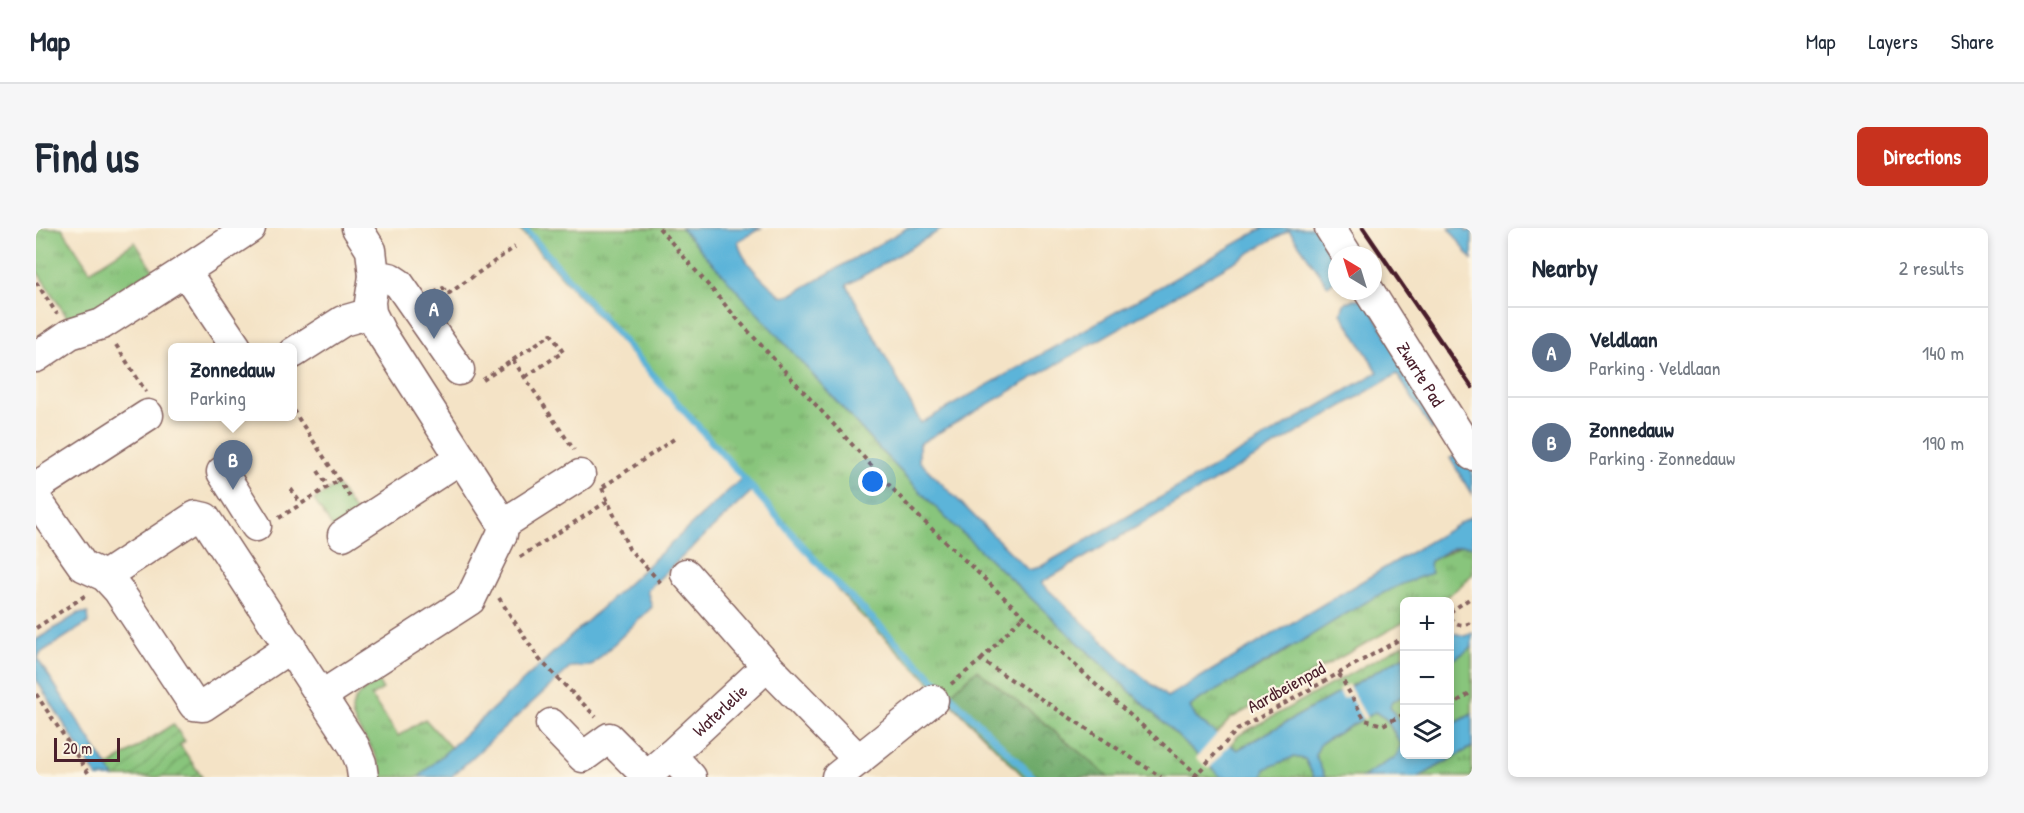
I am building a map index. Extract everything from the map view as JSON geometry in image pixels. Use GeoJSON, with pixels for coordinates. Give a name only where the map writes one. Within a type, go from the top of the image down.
{"type":"FeatureCollection","features":[{"type":"Feature","properties":{"kind":"street"},"geometry":{"type":"LineString","coordinates":[[36,357],[70,334],[102,324],[250,228]]}},
{"type":"Feature","properties":{"kind":"street"},"geometry":{"type":"LineString","coordinates":[[321,696],[470,600],[502,534],[503,524],[381,333],[371,312],[370,302],[374,276],[371,250],[357,228]]}},
{"type":"Feature","properties":{"kind":"street"},"geometry":{"type":"LineString","coordinates":[[1330,228],[1341,246]]}},
{"type":"Feature","properties":{"kind":"street"},"geometry":{"type":"LineString","coordinates":[[185,271],[233,343]]}},
{"type":"Feature","properties":{"kind":"street"},"geometry":{"type":"LineString","coordinates":[[374,276],[390,278],[399,284],[470,376]]}},
{"type":"Feature","properties":{"kind":"street","name":"Zwarte Pad"},"geometry":{"type":"LineString","coordinates":[[1375,300],[1472,455]]}},
{"type":"Feature","properties":{"kind":"street"},"geometry":{"type":"LineString","coordinates":[[297,350],[343,321],[371,312]]}},
{"type":"Feature","properties":{"kind":"street"},"geometry":{"type":"LineString","coordinates":[[148,415],[38,503],[83,566],[105,576],[118,590],[194,705],[203,706],[291,647]]}},
{"type":"Feature","properties":{"kind":"street"},"geometry":{"type":"LineString","coordinates":[[354,528],[461,458]]}},
{"type":"Feature","properties":{"kind":"street"},"geometry":{"type":"LineString","coordinates":[[105,576],[196,516],[227,481],[256,526]]}},
{"type":"Feature","properties":{"kind":"street"},"geometry":{"type":"LineString","coordinates":[[503,524],[591,481]]}},
{"type":"Feature","properties":{"kind":"street"},"geometry":{"type":"LineString","coordinates":[[196,516],[205,518],[291,647],[354,746],[361,763],[363,777]]}},
{"type":"Feature","properties":{"kind":"street"},"geometry":{"type":"LineString","coordinates":[[673,578],[767,666],[848,768],[933,700]]}},
{"type":"Feature","properties":{"kind":"street","name":"Waterlelie"},"geometry":{"type":"LineString","coordinates":[[609,738],[644,773],[651,772],[767,666]]}},
{"type":"Feature","properties":{"kind":"street"},"geometry":{"type":"LineString","coordinates":[[551,724],[583,757],[609,738]]}},
{"type":"Feature","properties":{"kind":"street"},"geometry":{"type":"LineString","coordinates":[[671,755],[691,777]]}},
{"type":"Feature","properties":{"kind":"path"},"geometry":{"type":"LineString","coordinates":[[659,228],[739,321],[891,489],[1093,682],[1197,776]]}},
{"type":"Feature","properties":{"kind":"path"},"geometry":{"type":"LineString","coordinates":[[410,297],[427,287],[431,294],[443,288],[448,294],[515,247]]}},
{"type":"Feature","properties":{"kind":"path"},"geometry":{"type":"LineString","coordinates":[[36,282],[70,334]]}},
{"type":"Feature","properties":{"kind":"path"},"geometry":{"type":"LineString","coordinates":[[102,324],[157,408],[148,415]]}},
{"type":"Feature","properties":{"kind":"path"},"geometry":{"type":"LineString","coordinates":[[470,376],[513,360],[551,334],[563,352],[525,377]]}},
{"type":"Feature","properties":{"kind":"path"},"geometry":{"type":"LineString","coordinates":[[513,360],[588,470],[591,481],[608,501],[629,549],[642,564],[673,578]]}},
{"type":"Feature","properties":{"kind":"path"},"geometry":{"type":"LineString","coordinates":[[297,416],[339,480],[354,528]]}},
{"type":"Feature","properties":{"kind":"path"},"geometry":{"type":"LineString","coordinates":[[591,481],[677,437]]}},
{"type":"Feature","properties":{"kind":"path"},"geometry":{"type":"LineString","coordinates":[[318,471],[328,486]]}},
{"type":"Feature","properties":{"kind":"path"},"geometry":{"type":"LineString","coordinates":[[256,526],[261,530],[339,480]]}},
{"type":"Feature","properties":{"kind":"path"},"geometry":{"type":"LineString","coordinates":[[291,489],[301,504]]}},
{"type":"Feature","properties":{"kind":"path"},"geometry":{"type":"LineString","coordinates":[[608,501],[505,567],[482,573],[539,659],[606,727],[609,738]]}},
{"type":"Feature","properties":{"kind":"path"},"geometry":{"type":"LineString","coordinates":[[1454,609],[1472,597]]}},
{"type":"Feature","properties":{"kind":"path"},"geometry":{"type":"LineString","coordinates":[[956,680],[981,660],[1023,616]]}},
{"type":"Feature","properties":{"kind":"path"},"geometry":{"type":"LineString","coordinates":[[1454,622],[1462,625],[1472,622]]}},
{"type":"Feature","properties":{"kind":"path","name":"Aardbeienpad"},"geometry":{"type":"LineString","coordinates":[[1197,776],[1237,730],[1400,639]]}},
{"type":"Feature","properties":{"kind":"path"},"geometry":{"type":"LineString","coordinates":[[981,660],[1161,777]]}},
{"type":"Feature","properties":{"kind":"path"},"geometry":{"type":"LineString","coordinates":[[1339,674],[1365,720],[1383,725],[1400,715]]}},
{"type":"Feature","properties":{"kind":"path"},"geometry":{"type":"LineString","coordinates":[[1451,705],[1472,692]]}},
{"type":"Feature","properties":{"kind":"path"},"geometry":{"type":"LineString","coordinates":[[36,693],[91,777]]}},
{"type":"Feature","properties":{"kind":"green space"},"geometry":{"type":"Polygon","coordinates":[[[36,228],[62,228],[90,271],[135,242],[153,270],[71,323],[36,270],[36,228]]]}},
{"type":"Feature","properties":{"kind":"green space"},"geometry":{"type":"Polygon","coordinates":[[[518,228],[683,228],[883,453],[946,518],[1221,777],[1109,777],[1030,711],[946,698],[851,605],[742,478],[518,228]]]}},
{"type":"Feature","properties":{"kind":"green space"},"geometry":{"type":"Polygon","coordinates":[[[337,485],[360,519],[337,534],[314,500],[337,485]]]}},
{"type":"Feature","properties":{"kind":"green space"},"geometry":{"type":"Polygon","coordinates":[[[1463,545],[1472,547],[1472,574],[1457,589],[1446,597],[1400,597],[1400,624],[1230,719],[1216,735],[1190,710],[1192,704],[1273,659],[1350,610],[1390,589],[1432,573],[1430,561],[1463,545]]]}},
{"type":"Feature","properties":{"kind":"green space"},"geometry":{"type":"Polygon","coordinates":[[[1400,646],[1400,658],[1236,750],[1230,745],[1239,735],[1400,646]]]}},
{"type":"Feature","properties":{"kind":"green space"},"geometry":{"type":"Polygon","coordinates":[[[1472,647],[1472,714],[1454,724],[1454,705],[1454,659],[1472,647]]]}},
{"type":"Feature","properties":{"kind":"green space"},"geometry":{"type":"Polygon","coordinates":[[[977,670],[1109,777],[1024,777],[946,698],[977,670]]]}},
{"type":"Feature","properties":{"kind":"green space"},"geometry":{"type":"Polygon","coordinates":[[[377,681],[383,689],[371,696],[398,736],[425,719],[451,748],[419,777],[382,777],[372,748],[352,715],[353,704],[361,693],[377,681]]]}},
{"type":"Feature","properties":{"kind":"green space"},"geometry":{"type":"Polygon","coordinates":[[[1400,697],[1400,724],[1390,706],[1391,702],[1400,697]]]}},
{"type":"Feature","properties":{"kind":"green space"},"geometry":{"type":"Polygon","coordinates":[[[1375,712],[1385,718],[1400,742],[1400,747],[1397,756],[1362,777],[1325,777],[1315,755],[1321,743],[1375,712]]]}},
{"type":"Feature","properties":{"kind":"green space"},"geometry":{"type":"Polygon","coordinates":[[[173,724],[185,741],[180,745],[202,777],[114,777],[107,767],[173,724]]]}},
{"type":"Feature","properties":{"kind":"green space"},"geometry":{"type":"Polygon","coordinates":[[[1472,747],[1472,777],[1419,777],[1454,759],[1472,747]]]}},
{"type":"Feature","properties":{"kind":"green space"},"geometry":{"type":"Polygon","coordinates":[[[1293,757],[1305,759],[1314,777],[1263,777],[1265,769],[1293,757]]]}},
{"type":"Feature","properties":{"kind":"water"},"geometry":{"type":"Polygon","coordinates":[[[681,228],[761,228],[738,241],[740,249],[749,265],[783,297],[791,295],[907,228],[944,228],[847,285],[921,423],[1263,228],[1321,228],[1332,246],[1328,246],[1328,286],[1289,230],[919,444],[919,461],[1028,570],[1040,567],[1378,372],[1341,313],[1344,304],[1351,300],[1366,300],[1440,425],[1432,430],[1397,374],[1041,583],[1125,662],[1167,697],[1472,516],[1472,547],[1461,546],[1445,552],[1430,561],[1432,573],[1367,602],[1190,707],[1196,718],[1237,750],[1400,658],[1400,697],[1390,706],[1400,724],[1400,742],[1386,719],[1375,712],[1321,743],[1315,755],[1325,777],[1314,777],[1305,759],[1293,757],[1265,769],[1263,777],[1221,777],[946,518],[883,453],[681,228]]]}},
{"type":"Feature","properties":{"kind":"water"},"geometry":{"type":"Polygon","coordinates":[[[1449,228],[1464,228],[1467,232],[1472,229],[1472,260],[1449,228]]]}},
{"type":"Feature","properties":{"kind":"water"},"geometry":{"type":"Polygon","coordinates":[[[1462,453],[1472,469],[1472,495],[1450,458],[1462,453]]]}},
{"type":"Feature","properties":{"kind":"water"},"geometry":{"type":"Polygon","coordinates":[[[742,478],[752,491],[647,590],[652,607],[591,666],[571,667],[451,777],[419,777],[742,478]]]}},
{"type":"Feature","properties":{"kind":"water"},"geometry":{"type":"Polygon","coordinates":[[[79,613],[88,613],[89,622],[40,653],[38,659],[114,777],[97,777],[36,679],[36,640],[79,613]]]}},
{"type":"Feature","properties":{"kind":"water"},"geometry":{"type":"Polygon","coordinates":[[[1472,632],[1472,647],[1454,659],[1454,633],[1465,636],[1472,632]]]}},
{"type":"Feature","properties":{"kind":"water"},"geometry":{"type":"Polygon","coordinates":[[[1472,714],[1472,747],[1454,757],[1454,724],[1472,714]]]}},
{"type":"Feature","properties":{"kind":"water"},"geometry":{"type":"Polygon","coordinates":[[[1400,747],[1400,759],[1451,759],[1419,777],[1362,777],[1397,756],[1400,747]]]}},
{"type":"Feature","properties":{"kind":"pier"},"geometry":{"type":"Polygon","coordinates":[[[1348,684],[1367,718],[1363,720],[1349,696],[1343,699],[1338,689],[1348,684]]]}},
{"type":"Feature","properties":{"kind":"pier"},"geometry":{"type":"Polygon","coordinates":[[[1218,733],[1231,743],[1209,769],[1196,758],[1218,733]]]}},
{"type":"Feature","properties":{"kind":"waterway"},"geometry":{"type":"LineString","coordinates":[[524,228],[831,578],[1033,777]]}},
{"type":"Feature","properties":{"kind":"railway"},"geometry":{"type":"LineString","coordinates":[[1363,228],[1472,387]]}},
{"type":"Feature","properties":{"kind":"place","name":"Veldlaan"},"geometry":{"type":"Point","coordinates":[434,339]}},
{"type":"Feature","properties":{"kind":"place","name":"Zonnedauw"},"geometry":{"type":"Point","coordinates":[233,490]}}]}
